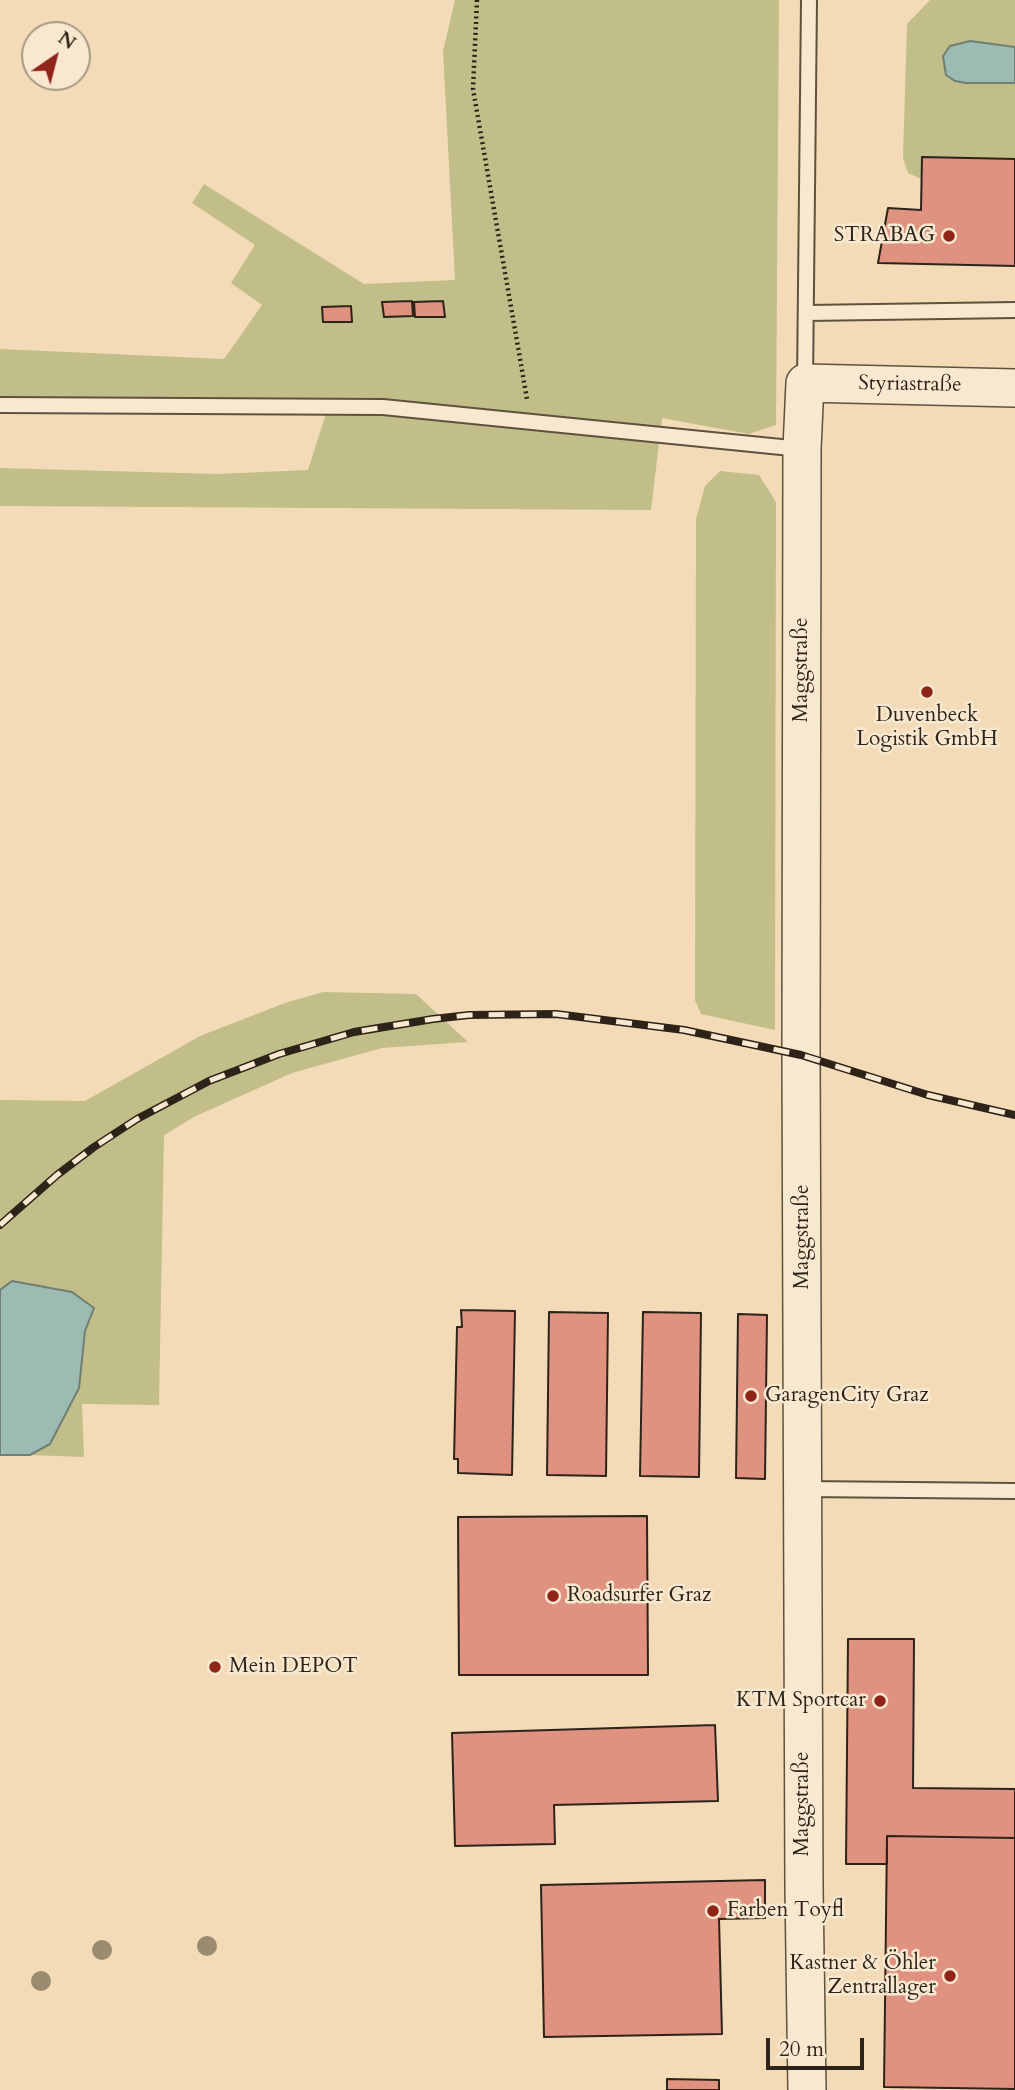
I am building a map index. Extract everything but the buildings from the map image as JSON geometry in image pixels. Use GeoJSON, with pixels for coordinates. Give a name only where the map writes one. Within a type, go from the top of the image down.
{"type":"FeatureCollection","features":[{"type":"Feature","properties":{"kind":"street","name":"Styriastraße"},"geometry":{"type":"LineString","coordinates":[[805,383],[1015,388]]}},
{"type":"Feature","properties":{"kind":"street","name":"Maggstraße"},"geometry":{"type":"LineString","coordinates":[[805,383],[802,449],[801,1055],[807,2090]]}},
{"type":"Feature","properties":{"kind":"lane"},"geometry":{"type":"LineString","coordinates":[[805,383],[809,0]]}},
{"type":"Feature","properties":{"kind":"lane"},"geometry":{"type":"LineString","coordinates":[[806,313],[1015,310]]}},
{"type":"Feature","properties":{"kind":"lane"},"geometry":{"type":"LineString","coordinates":[[0,405],[383,407],[802,449]]}},
{"type":"Feature","properties":{"kind":"lane"},"geometry":{"type":"LineString","coordinates":[[804,1489],[1015,1491]]}},
{"type":"Feature","properties":{"kind":"path"},"geometry":{"type":"LineString","coordinates":[[477,0],[473,89],[519,340],[531,421]]}},
{"type":"Feature","properties":{"kind":"shaded area"},"geometry":{"type":"Polygon","coordinates":[[[455,0],[779,0],[776,425],[749,434],[662,418],[651,510],[0,506],[0,468],[218,474],[308,470],[328,407],[0,405],[0,349],[224,359],[262,305],[231,283],[255,245],[192,203],[204,184],[364,284],[455,280],[443,51],[455,0]]]}},
{"type":"Feature","properties":{"kind":"shaded area"},"geometry":{"type":"Polygon","coordinates":[[[930,0],[1015,0],[1015,159],[922,157],[921,179],[908,173],[903,158],[907,24],[930,0]]]}},
{"type":"Feature","properties":{"kind":"shaded area"},"geometry":{"type":"Polygon","coordinates":[[[720,471],[759,475],[776,502],[775,1030],[701,1014],[695,1000],[696,519],[705,486],[720,471]]]}},
{"type":"Feature","properties":{"kind":"shaded area"},"geometry":{"type":"Polygon","coordinates":[[[323,992],[416,994],[468,1042],[382,1048],[292,1073],[196,1116],[164,1135],[159,1405],[82,1404],[84,1457],[30,1455],[50,1444],[79,1388],[85,1331],[93,1308],[72,1292],[48,1287],[12,1281],[0,1290],[0,1100],[85,1101],[200,1036],[285,1003],[323,992]]]}},
{"type":"Feature","properties":{"kind":"water"},"geometry":{"type":"Polygon","coordinates":[[[970,41],[1015,47],[1015,83],[966,83],[955,81],[946,75],[943,56],[950,46],[970,41]]]}},
{"type":"Feature","properties":{"kind":"water"},"geometry":{"type":"Polygon","coordinates":[[[12,1281],[72,1292],[94,1308],[85,1331],[79,1388],[50,1444],[30,1455],[0,1455],[0,1290],[12,1281]]]}},
{"type":"Feature","properties":{"kind":"railway"},"geometry":{"type":"LineString","coordinates":[[0,1225],[94,1147],[137,1119],[209,1081],[279,1054],[354,1032],[469,1015],[556,1014],[684,1030],[801,1055],[928,1095],[1015,1115]]}},
{"type":"Feature","properties":{"kind":"place","name":"STRABAG"},"geometry":{"type":"Point","coordinates":[949,236]}},
{"type":"Feature","properties":{"kind":"place","name":"Duvenbeck Logistik GmbH"},"geometry":{"type":"Point","coordinates":[927,692]}},
{"type":"Feature","properties":{"kind":"place","name":"GaragenCity Graz"},"geometry":{"type":"Point","coordinates":[751,1396]}},
{"type":"Feature","properties":{"kind":"place","name":"Roadsurfer Graz"},"geometry":{"type":"Point","coordinates":[553,1596]}},
{"type":"Feature","properties":{"kind":"place","name":"Mein DEPOT"},"geometry":{"type":"Point","coordinates":[215,1667]}},
{"type":"Feature","properties":{"kind":"place","name":"KTM Sportcar"},"geometry":{"type":"Point","coordinates":[880,1701]}},
{"type":"Feature","properties":{"kind":"place","name":"Farben Toyfl"},"geometry":{"type":"Point","coordinates":[713,1911]}},
{"type":"Feature","properties":{"kind":"place","name":"Kastner & Öhler Zentrallager"},"geometry":{"type":"Point","coordinates":[950,1976]}}]}
